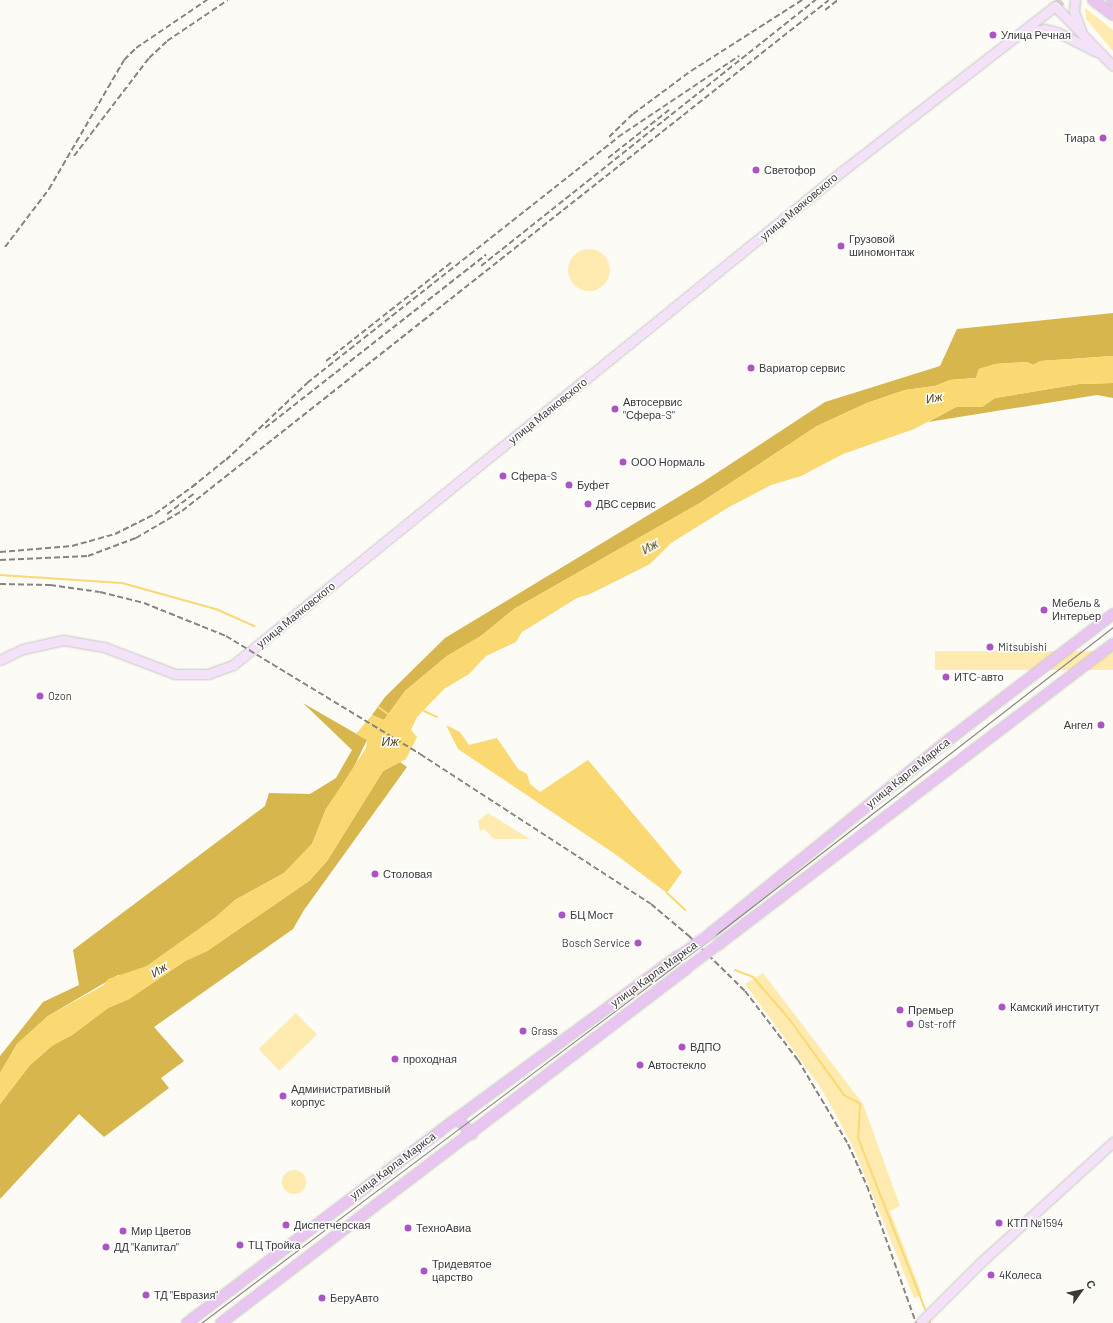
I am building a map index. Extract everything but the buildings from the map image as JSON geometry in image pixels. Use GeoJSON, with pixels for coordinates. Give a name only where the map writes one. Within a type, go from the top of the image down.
{"type":"FeatureCollection","features":[{"type":"Feature","properties":{"kind":"main road"},"geometry":{"type":"LineString","coordinates":[[1075,0],[1074,12],[1083,35],[1113,66]]}},
{"type":"Feature","properties":{"kind":"main road"},"geometry":{"type":"LineString","coordinates":[[1093,0],[1112,14]]}},
{"type":"Feature","properties":{"kind":"main road","name":"улица Маяковского"},"geometry":{"type":"LineString","coordinates":[[0,660],[29,647],[63,640],[104,647],[175,674],[208,674],[233,665],[841,172],[1055,6],[1083,35]]}},
{"type":"Feature","properties":{"kind":"main road"},"geometry":{"type":"LineString","coordinates":[[1022,32],[1045,29],[1057,32],[1102,54]]}},
{"type":"Feature","properties":{"kind":"main road","name":"улица Карла Маркса"},"geometry":{"type":"LineString","coordinates":[[186,1323],[458,1118],[711,933],[940,747],[1113,614]]}},
{"type":"Feature","properties":{"kind":"main road","name":"улица Карла Маркса"},"geometry":{"type":"LineString","coordinates":[[221,1323],[472,1134],[1113,644]]}},
{"type":"Feature","properties":{"kind":"main road"},"geometry":{"type":"LineString","coordinates":[[458,1118],[472,1134]]}},
{"type":"Feature","properties":{"kind":"main road"},"geometry":{"type":"LineString","coordinates":[[920,1323],[980,1263],[1113,1142]]}},
{"type":"Feature","properties":{"kind":"shaded area"},"geometry":{"type":"Polygon","coordinates":[[[1085,8],[1113,30],[1113,51],[1086,19],[1085,8]]]}},
{"type":"Feature","properties":{"kind":"shaded area"},"geometry":{"type":"Polygon","coordinates":[[[585,249],[593,249],[601,252],[607,258],[610,270],[607,282],[601,288],[593,291],[585,291],[577,288],[571,282],[568,274],[568,266],[571,258],[577,252],[585,249]]]}},
{"type":"Feature","properties":{"kind":"shaded area"},"geometry":{"type":"Polygon","coordinates":[[[1113,313],[1113,356],[1041,361],[1033,365],[1027,362],[995,364],[979,369],[976,378],[950,380],[935,386],[905,390],[867,403],[817,426],[700,503],[514,609],[481,636],[447,656],[405,691],[384,720],[372,715],[385,697],[445,638],[703,482],[825,402],[940,366],[957,329],[1113,313]]]}},
{"type":"Feature","properties":{"kind":"shaded area"},"geometry":{"type":"Polygon","coordinates":[[[1113,383],[1113,398],[1097,395],[928,422],[956,407],[982,407],[995,398],[1079,384],[1113,383]]]}},
{"type":"Feature","properties":{"kind":"shaded area"},"geometry":{"type":"Polygon","coordinates":[[[935,651],[1113,651],[1113,670],[935,670],[935,651]]]}},
{"type":"Feature","properties":{"kind":"shaded area"},"geometry":{"type":"Polygon","coordinates":[[[303,703],[367,740],[351,773],[326,809],[312,844],[284,873],[235,900],[216,917],[147,966],[127,975],[118,975],[48,1016],[17,1044],[0,1073],[0,1056],[43,1002],[79,985],[73,950],[265,806],[269,793],[310,794],[336,778],[352,750],[303,703]]]}},
{"type":"Feature","properties":{"kind":"shaded area"},"geometry":{"type":"Polygon","coordinates":[[[400,762],[407,767],[304,910],[293,929],[154,1027],[184,1061],[161,1078],[169,1088],[104,1137],[79,1114],[0,1199],[0,1104],[30,1065],[53,1045],[72,1035],[108,1008],[129,999],[185,961],[207,951],[309,881],[327,861],[383,771],[400,762]]]}},
{"type":"Feature","properties":{"kind":"shaded area"},"geometry":{"type":"Polygon","coordinates":[[[488,813],[530,839],[494,839],[484,829],[480,831],[478,821],[488,813]]]}},
{"type":"Feature","properties":{"kind":"shaded area"},"geometry":{"type":"Polygon","coordinates":[[[763,973],[863,1104],[900,1206],[890,1211],[922,1295],[914,1298],[854,1149],[819,1085],[745,984],[763,973]]]}},
{"type":"Feature","properties":{"kind":"shaded area"},"geometry":{"type":"Polygon","coordinates":[[[296,1013],[317,1035],[279,1071],[259,1049],[296,1013]]]}},
{"type":"Feature","properties":{"kind":"shaded area"},"geometry":{"type":"Polygon","coordinates":[[[294,1170],[303,1173],[306,1182],[303,1191],[294,1194],[285,1191],[282,1182],[285,1173],[294,1170]]]}},
{"type":"Feature","properties":{"kind":"water","name":"Иж"},"geometry":{"type":"Polygon","coordinates":[[[1113,356],[1113,383],[1079,384],[995,398],[982,407],[956,407],[914,429],[843,454],[801,476],[771,485],[729,507],[671,543],[650,564],[590,594],[577,598],[522,632],[516,642],[486,656],[469,674],[444,689],[417,717],[411,730],[417,737],[406,759],[383,771],[327,861],[309,881],[207,951],[185,961],[129,999],[108,1008],[72,1035],[53,1045],[30,1065],[0,1104],[0,1073],[17,1044],[48,1016],[104,985],[108,979],[147,966],[216,917],[235,900],[284,873],[312,844],[326,809],[366,748],[367,740],[356,734],[372,715],[384,720],[405,691],[447,656],[481,636],[514,609],[700,503],[817,426],[867,403],[905,390],[935,386],[950,380],[976,378],[979,369],[995,364],[1027,362],[1033,365],[1040,361],[1113,356]]]}},
{"type":"Feature","properties":{"kind":"water"},"geometry":{"type":"Polygon","coordinates":[[[446,725],[460,732],[469,745],[497,738],[518,769],[527,774],[530,784],[540,792],[588,760],[682,872],[667,893],[615,854],[458,749],[446,725]]]}},
{"type":"Feature","properties":{"kind":"waterway"},"geometry":{"type":"LineString","coordinates":[[0,575],[122,583],[216,609],[254,626]]}},
{"type":"Feature","properties":{"kind":"waterway"},"geometry":{"type":"LineString","coordinates":[[378,707],[388,714]]}},
{"type":"Feature","properties":{"kind":"waterway"},"geometry":{"type":"LineString","coordinates":[[424,711],[437,717]]}},
{"type":"Feature","properties":{"kind":"waterway"},"geometry":{"type":"LineString","coordinates":[[667,893],[685,910]]}},
{"type":"Feature","properties":{"kind":"waterway"},"geometry":{"type":"LineString","coordinates":[[735,970],[753,977],[790,1020],[844,1095],[860,1104],[858,1138],[925,1309]]}},
{"type":"Feature","properties":{"kind":"tunnel"},"geometry":{"type":"LineString","coordinates":[[1055,6],[1062,0]]}},
{"type":"Feature","properties":{"kind":"tram line"},"geometry":{"type":"LineString","coordinates":[[201,1323],[713,937],[1113,627]]}},
{"type":"Feature","properties":{"kind":"railway"},"geometry":{"type":"LineString","coordinates":[[5,247],[49,189],[124,60],[136,48],[207,0]]}},
{"type":"Feature","properties":{"kind":"railway"},"geometry":{"type":"LineString","coordinates":[[74,156],[149,58],[167,41],[228,0]]}},
{"type":"Feature","properties":{"kind":"railway"},"geometry":{"type":"LineString","coordinates":[[609,137],[633,114],[691,71],[802,0]]}},
{"type":"Feature","properties":{"kind":"railway"},"geometry":{"type":"LineString","coordinates":[[481,266],[816,0]]}},
{"type":"Feature","properties":{"kind":"railway"},"geometry":{"type":"LineString","coordinates":[[0,560],[88,556],[136,538],[182,511],[829,0]]}},
{"type":"Feature","properties":{"kind":"railway"},"geometry":{"type":"LineString","coordinates":[[825,10],[838,0]]}},
{"type":"Feature","properties":{"kind":"railway"},"geometry":{"type":"LineString","coordinates":[[226,460],[307,383],[618,137],[739,56]]}},
{"type":"Feature","properties":{"kind":"railway"},"geometry":{"type":"LineString","coordinates":[[608,158],[669,110]]}},
{"type":"Feature","properties":{"kind":"railway"},"geometry":{"type":"LineString","coordinates":[[265,428],[486,255]]}},
{"type":"Feature","properties":{"kind":"railway"},"geometry":{"type":"LineString","coordinates":[[326,361],[452,262]]}},
{"type":"Feature","properties":{"kind":"railway"},"geometry":{"type":"LineString","coordinates":[[192,487],[229,457]]}},
{"type":"Feature","properties":{"kind":"railway"},"geometry":{"type":"LineString","coordinates":[[0,552],[72,546],[115,534],[155,514],[196,484]]}},
{"type":"Feature","properties":{"kind":"railway"},"geometry":{"type":"LineString","coordinates":[[167,514],[194,494]]}},
{"type":"Feature","properties":{"kind":"railway"},"geometry":{"type":"LineString","coordinates":[[0,584],[50,585],[100,592],[144,603],[226,636],[420,754],[651,904],[689,936],[745,991],[798,1060],[848,1144],[867,1186],[916,1323]]}},
{"type":"Feature","properties":{"kind":"place","name":"Улица Речная"},"geometry":{"type":"Point","coordinates":[993,35]}},
{"type":"Feature","properties":{"kind":"place","name":"Тиара"},"geometry":{"type":"Point","coordinates":[1103,138]}},
{"type":"Feature","properties":{"kind":"place","name":"Светофор"},"geometry":{"type":"Point","coordinates":[756,170]}},
{"type":"Feature","properties":{"kind":"place","name":"Грузовой шиномонтаж"},"geometry":{"type":"Point","coordinates":[841,246]}},
{"type":"Feature","properties":{"kind":"place","name":"Вариатор сервис"},"geometry":{"type":"Point","coordinates":[751,368]}},
{"type":"Feature","properties":{"kind":"place","name":"Автосервис \"Сфера-S\""},"geometry":{"type":"Point","coordinates":[615,409]}},
{"type":"Feature","properties":{"kind":"place","name":"ООО Нормаль"},"geometry":{"type":"Point","coordinates":[623,462]}},
{"type":"Feature","properties":{"kind":"place","name":"Сфера-S"},"geometry":{"type":"Point","coordinates":[503,476]}},
{"type":"Feature","properties":{"kind":"place","name":"Буфет"},"geometry":{"type":"Point","coordinates":[569,485]}},
{"type":"Feature","properties":{"kind":"place","name":"ДВС сервис"},"geometry":{"type":"Point","coordinates":[588,504]}},
{"type":"Feature","properties":{"kind":"place","name":"Мебель & Интерьер"},"geometry":{"type":"Point","coordinates":[1044,610]}},
{"type":"Feature","properties":{"kind":"place","name":"Mitsubishi"},"geometry":{"type":"Point","coordinates":[990,647]}},
{"type":"Feature","properties":{"kind":"place","name":"ИТС-авто"},"geometry":{"type":"Point","coordinates":[946,677]}},
{"type":"Feature","properties":{"kind":"place","name":"Ozon"},"geometry":{"type":"Point","coordinates":[40,696]}},
{"type":"Feature","properties":{"kind":"place","name":"Ангел"},"geometry":{"type":"Point","coordinates":[1101,725]}},
{"type":"Feature","properties":{"kind":"place","name":"Столовая"},"geometry":{"type":"Point","coordinates":[375,874]}},
{"type":"Feature","properties":{"kind":"place","name":"БЦ Мост"},"geometry":{"type":"Point","coordinates":[562,915]}},
{"type":"Feature","properties":{"kind":"place","name":"Bosch Service"},"geometry":{"type":"Point","coordinates":[638,943]}},
{"type":"Feature","properties":{"kind":"place","name":"Камский институт"},"geometry":{"type":"Point","coordinates":[1002,1007]}},
{"type":"Feature","properties":{"kind":"place","name":"Премьер"},"geometry":{"type":"Point","coordinates":[900,1010]}},
{"type":"Feature","properties":{"kind":"place","name":"Ost-roff"},"geometry":{"type":"Point","coordinates":[910,1024]}},
{"type":"Feature","properties":{"kind":"place","name":"Grass"},"geometry":{"type":"Point","coordinates":[523,1031]}},
{"type":"Feature","properties":{"kind":"place","name":"ВДПО"},"geometry":{"type":"Point","coordinates":[682,1047]}},
{"type":"Feature","properties":{"kind":"place","name":"проходная"},"geometry":{"type":"Point","coordinates":[395,1059]}},
{"type":"Feature","properties":{"kind":"place","name":"Автостекло"},"geometry":{"type":"Point","coordinates":[640,1065]}},
{"type":"Feature","properties":{"kind":"place","name":"Административный корпус"},"geometry":{"type":"Point","coordinates":[283,1096]}},
{"type":"Feature","properties":{"kind":"place","name":"КТП №1594"},"geometry":{"type":"Point","coordinates":[999,1223]}},
{"type":"Feature","properties":{"kind":"place","name":"Диспетчерская"},"geometry":{"type":"Point","coordinates":[286,1225]}},
{"type":"Feature","properties":{"kind":"place","name":"ТехноАвиа"},"geometry":{"type":"Point","coordinates":[408,1228]}},
{"type":"Feature","properties":{"kind":"place","name":"Мир Цветов"},"geometry":{"type":"Point","coordinates":[123,1231]}},
{"type":"Feature","properties":{"kind":"place","name":"ТЦ Тройка"},"geometry":{"type":"Point","coordinates":[240,1245]}},
{"type":"Feature","properties":{"kind":"place","name":"ДД \"Капитал\""},"geometry":{"type":"Point","coordinates":[106,1247]}},
{"type":"Feature","properties":{"kind":"place","name":"Тридевятое царство"},"geometry":{"type":"Point","coordinates":[424,1271]}},
{"type":"Feature","properties":{"kind":"place","name":"4Колеса"},"geometry":{"type":"Point","coordinates":[991,1275]}},
{"type":"Feature","properties":{"kind":"place","name":"ТД \"Евразия\""},"geometry":{"type":"Point","coordinates":[146,1295]}},
{"type":"Feature","properties":{"kind":"place","name":"БеруАвто"},"geometry":{"type":"Point","coordinates":[322,1298]}}]}
